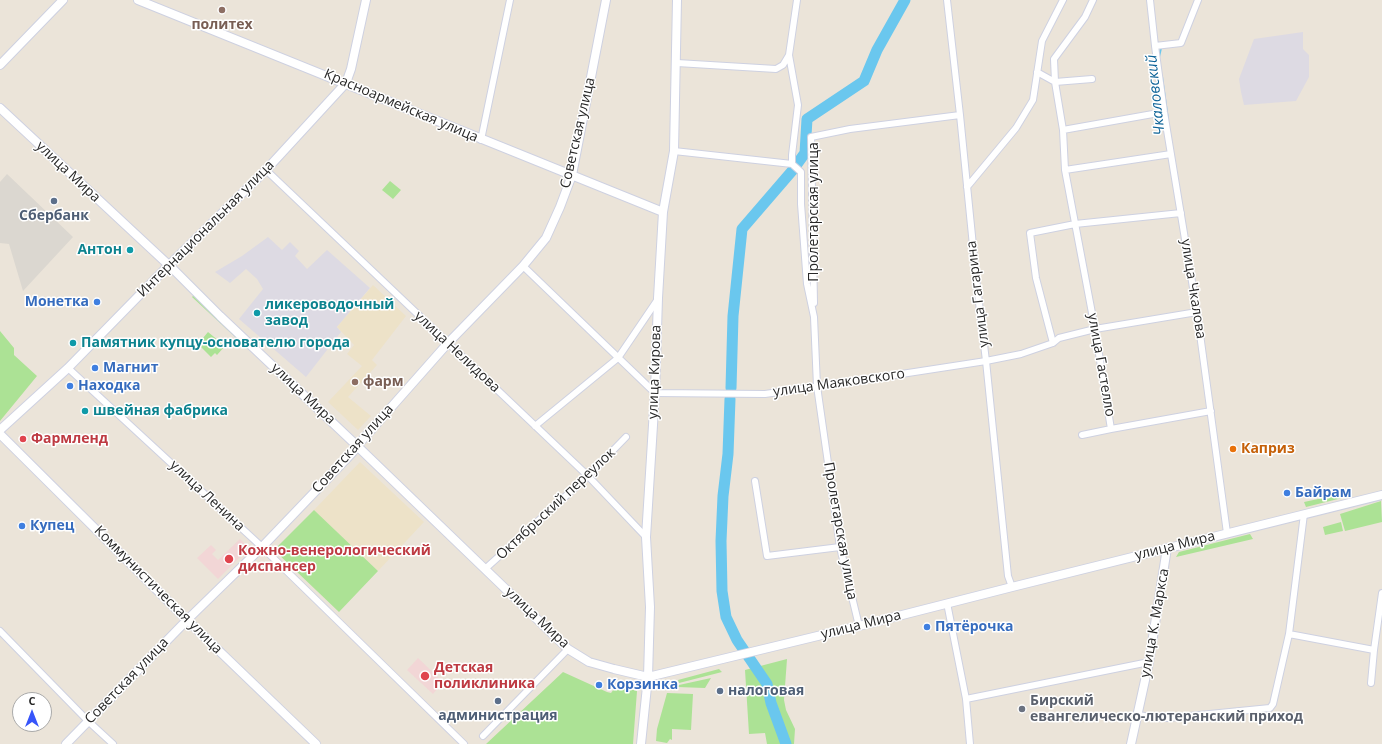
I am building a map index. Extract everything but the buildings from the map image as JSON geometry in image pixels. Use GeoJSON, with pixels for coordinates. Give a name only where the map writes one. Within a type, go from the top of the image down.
{"type":"FeatureCollection","features":[{"type":"Feature","properties":{"kind":"main road"},"geometry":{"type":"LineString","coordinates":[[0,65],[63,0]]}},
{"type":"Feature","properties":{"kind":"main road","name":"Красноармейская улица"},"geometry":{"type":"LineString","coordinates":[[138,0],[346,83],[481,140],[663,212]]}},
{"type":"Feature","properties":{"kind":"main road","name":"Интернациональная улица"},"geometry":{"type":"LineString","coordinates":[[0,430],[68,368],[169,265],[266,170],[346,83],[351,69],[366,0]]}},
{"type":"Feature","properties":{"kind":"main road","name":"Советская улица"},"geometry":{"type":"LineString","coordinates":[[66,744],[262,547],[352,453],[448,343],[523,266],[546,238],[572,175],[606,0]]}},
{"type":"Feature","properties":{"kind":"main road","name":"улица Кирова"},"geometry":{"type":"LineString","coordinates":[[641,744],[648,677],[650,607],[646,537],[655,393],[663,212],[674,151],[677,63],[677,0]]}},
{"type":"Feature","properties":{"kind":"main road","name":"улица Мира"},"geometry":{"type":"LineString","coordinates":[[0,108],[169,265],[220,316],[358,446],[568,649],[589,662],[648,677],[859,626],[1382,495]]}},
{"type":"Feature","properties":{"kind":"main road","name":"Коммунистическая улица"},"geometry":{"type":"LineString","coordinates":[[0,434],[316,744]]}},
{"type":"Feature","properties":{"kind":"main road","name":"улица К. Маркса"},"geometry":{"type":"LineString","coordinates":[[1131,744],[1149,662],[1167,548]]}},
{"type":"Feature","properties":{"kind":"street"},"geometry":{"type":"LineString","coordinates":[[481,140],[510,0]]}},
{"type":"Feature","properties":{"kind":"street","name":"Пролетарская улица"},"geometry":{"type":"LineString","coordinates":[[797,0],[789,55],[798,105],[792,164],[801,172],[800,204],[807,284],[814,317]]}},
{"type":"Feature","properties":{"kind":"street","name":"улица Гагарина"},"geometry":{"type":"LineString","coordinates":[[947,0],[1008,576],[1012,587]]}},
{"type":"Feature","properties":{"kind":"street"},"geometry":{"type":"LineString","coordinates":[[966,187],[1016,128],[1033,100],[1042,41],[1063,0]]}},
{"type":"Feature","properties":{"kind":"street","name":"улица Гастелло"},"geometry":{"type":"LineString","coordinates":[[1093,0],[1085,17],[1054,59],[1055,82],[1064,130],[1065,170],[1112,429],[1211,411]]}},
{"type":"Feature","properties":{"kind":"street"},"geometry":{"type":"LineString","coordinates":[[1155,46],[1181,43],[1198,0]]}},
{"type":"Feature","properties":{"kind":"street","name":"улица Чкалова"},"geometry":{"type":"LineString","coordinates":[[1151,2],[1164,112],[1197,312],[1227,534]]}},
{"type":"Feature","properties":{"kind":"street"},"geometry":{"type":"LineString","coordinates":[[677,63],[776,69],[783,65],[789,55]]}},
{"type":"Feature","properties":{"kind":"street"},"geometry":{"type":"LineString","coordinates":[[1037,72],[1055,82],[1092,79]]}},
{"type":"Feature","properties":{"kind":"street"},"geometry":{"type":"LineString","coordinates":[[1064,130],[1164,112]]}},
{"type":"Feature","properties":{"kind":"street","name":"Пролетарская улица"},"geometry":{"type":"LineString","coordinates":[[859,626],[840,547],[817,386],[814,317],[811,137],[850,129],[960,116]]}},
{"type":"Feature","properties":{"kind":"street"},"geometry":{"type":"LineString","coordinates":[[674,151],[792,164]]}},
{"type":"Feature","properties":{"kind":"street"},"geometry":{"type":"LineString","coordinates":[[1065,170],[1171,154]]}},
{"type":"Feature","properties":{"kind":"street","name":"улица Нелидова"},"geometry":{"type":"LineString","coordinates":[[266,170],[588,476],[646,537]]}},
{"type":"Feature","properties":{"kind":"street"},"geometry":{"type":"LineString","coordinates":[[1053,343],[1036,278],[1030,233],[1075,224],[1181,213]]}},
{"type":"Feature","properties":{"kind":"street"},"geometry":{"type":"LineString","coordinates":[[523,266],[655,393]]}},
{"type":"Feature","properties":{"kind":"street"},"geometry":{"type":"LineString","coordinates":[[535,426],[618,358],[658,298]]}},
{"type":"Feature","properties":{"kind":"street","name":"улица Маяковского"},"geometry":{"type":"LineString","coordinates":[[655,393],[765,394],[986,361],[1021,354],[1053,343],[1059,338],[1095,329],[1197,312]]}},
{"type":"Feature","properties":{"kind":"street","name":"улица Ленина"},"geometry":{"type":"LineString","coordinates":[[68,368],[262,547],[464,744]]}},
{"type":"Feature","properties":{"kind":"street"},"geometry":{"type":"LineString","coordinates":[[1082,436],[1112,429]]}},
{"type":"Feature","properties":{"kind":"street","name":"Октябрьский переулок"},"geometry":{"type":"LineString","coordinates":[[485,570],[588,476],[626,437]]}},
{"type":"Feature","properties":{"kind":"street"},"geometry":{"type":"LineString","coordinates":[[755,481],[767,556],[840,547]]}},
{"type":"Feature","properties":{"kind":"street"},"geometry":{"type":"LineString","coordinates":[[1138,715],[1169,718],[1270,708],[1273,704],[1290,634],[1304,514]]}},
{"type":"Feature","properties":{"kind":"street"},"geometry":{"type":"LineString","coordinates":[[1371,683],[1382,593]]}},
{"type":"Feature","properties":{"kind":"street"},"geometry":{"type":"LineString","coordinates":[[948,603],[966,699],[970,744]]}},
{"type":"Feature","properties":{"kind":"street"},"geometry":{"type":"LineString","coordinates":[[0,631],[88,721],[113,744]]}},
{"type":"Feature","properties":{"kind":"street"},"geometry":{"type":"LineString","coordinates":[[1290,634],[1374,650]]}},
{"type":"Feature","properties":{"kind":"street"},"geometry":{"type":"LineString","coordinates":[[483,736],[568,649]]}},
{"type":"Feature","properties":{"kind":"street"},"geometry":{"type":"LineString","coordinates":[[966,699],[1149,662]]}},
{"type":"Feature","properties":{"kind":"shaded area"},"geometry":{"type":"Polygon","coordinates":[[[1303,32],[1303,49],[1309,55],[1309,77],[1296,101],[1244,105],[1239,79],[1254,39],[1303,32]]]}},
{"type":"Feature","properties":{"kind":"shaded area"},"geometry":{"type":"Polygon","coordinates":[[[7,174],[73,237],[23,291],[9,244],[0,243],[0,182],[7,174]]]}},
{"type":"Feature","properties":{"kind":"shaded area"},"geometry":{"type":"Polygon","coordinates":[[[268,237],[282,250],[290,242],[299,251],[295,256],[307,269],[327,250],[370,288],[337,327],[341,332],[306,377],[239,319],[263,289],[257,279],[246,269],[230,283],[215,272],[242,256],[268,237]]]}},
{"type":"Feature","properties":{"kind":"shaded area"},"geometry":{"type":"Polygon","coordinates":[[[373,285],[406,316],[372,360],[377,365],[348,397],[371,416],[358,430],[328,402],[362,366],[347,354],[354,345],[337,327],[373,285]]]}},
{"type":"Feature","properties":{"kind":"shaded area"},"geometry":{"type":"Polygon","coordinates":[[[360,462],[424,522],[378,571],[314,510],[360,462]]]}},
{"type":"Feature","properties":{"kind":"shaded area","name":"Кожно-венерологический диспансер"},"geometry":{"type":"Polygon","coordinates":[[[240,539],[249,548],[218,579],[197,558],[211,545],[216,550],[212,554],[218,560],[240,539]]]}},
{"type":"Feature","properties":{"kind":"shaded area","name":"Детская поликлиника"},"geometry":{"type":"Polygon","coordinates":[[[418,658],[443,682],[433,694],[407,670],[418,658]]]}},
{"type":"Feature","properties":{"kind":"green space"},"geometry":{"type":"Polygon","coordinates":[[[390,181],[401,190],[393,199],[382,190],[390,181]]]}},
{"type":"Feature","properties":{"kind":"green space"},"geometry":{"type":"Polygon","coordinates":[[[194,295],[251,348],[249,350],[192,297],[194,295]]]}},
{"type":"Feature","properties":{"kind":"green space"},"geometry":{"type":"Polygon","coordinates":[[[0,331],[14,348],[14,355],[37,376],[0,421],[0,331]]]}},
{"type":"Feature","properties":{"kind":"green space"},"geometry":{"type":"Polygon","coordinates":[[[208,332],[225,346],[217,355],[215,353],[211,357],[198,344],[208,332]]]}},
{"type":"Feature","properties":{"kind":"green space"},"geometry":{"type":"Polygon","coordinates":[[[1351,492],[1350,496],[1306,507],[1304,502],[1351,492]]]}},
{"type":"Feature","properties":{"kind":"green space"},"geometry":{"type":"Polygon","coordinates":[[[1381,501],[1382,522],[1345,531],[1340,514],[1381,501]]]}},
{"type":"Feature","properties":{"kind":"green space"},"geometry":{"type":"Polygon","coordinates":[[[314,510],[378,571],[339,612],[274,550],[314,510]]]}},
{"type":"Feature","properties":{"kind":"green space"},"geometry":{"type":"Polygon","coordinates":[[[1341,522],[1343,531],[1325,535],[1323,527],[1341,522]]]}},
{"type":"Feature","properties":{"kind":"green space"},"geometry":{"type":"Polygon","coordinates":[[[1250,534],[1253,539],[1176,557],[1179,552],[1250,534]]]}},
{"type":"Feature","properties":{"kind":"green space"},"geometry":{"type":"Polygon","coordinates":[[[787,659],[784,700],[786,710],[795,729],[794,744],[767,744],[765,733],[749,734],[745,670],[787,659]]]}},
{"type":"Feature","properties":{"kind":"green space"},"geometry":{"type":"Polygon","coordinates":[[[719,669],[722,672],[679,683],[678,680],[719,669]]]}},
{"type":"Feature","properties":{"kind":"green space"},"geometry":{"type":"Polygon","coordinates":[[[563,672],[607,692],[611,693],[617,685],[637,691],[633,744],[486,744],[563,672]]]}},
{"type":"Feature","properties":{"kind":"green space"},"geometry":{"type":"Polygon","coordinates":[[[711,678],[705,688],[677,687],[679,685],[711,678]]]}},
{"type":"Feature","properties":{"kind":"green space"},"geometry":{"type":"Polygon","coordinates":[[[667,693],[693,694],[691,730],[672,729],[672,740],[670,739],[667,743],[656,741],[657,729],[667,693]]]}},
{"type":"Feature","properties":{"kind":"waterway"},"geometry":{"type":"LineString","coordinates":[[731,388],[733,316],[742,229],[792,171],[805,153],[807,119],[864,81],[877,50],[905,0]]}},
{"type":"Feature","properties":{"kind":"waterway","name":"Чкаловский"},"geometry":{"type":"LineString","coordinates":[[1159,57],[1161,48]]}},
{"type":"Feature","properties":{"kind":"waterway","name":"Чкаловский"},"geometry":{"type":"LineString","coordinates":[[1162,77],[1168,120]]}},
{"type":"Feature","properties":{"kind":"waterway"},"geometry":{"type":"LineString","coordinates":[[730,399],[728,454],[723,496],[721,541],[722,591],[726,617],[737,640],[767,684],[771,703],[786,744]]}},
{"type":"Feature","properties":{"kind":"place","name":"политех"},"geometry":{"type":"Point","coordinates":[222,10]}},
{"type":"Feature","properties":{"kind":"place","name":"Сбербанк"},"geometry":{"type":"Point","coordinates":[54,201]}},
{"type":"Feature","properties":{"kind":"place","name":"Антон"},"geometry":{"type":"Point","coordinates":[130,250]}},
{"type":"Feature","properties":{"kind":"place","name":"Монетка"},"geometry":{"type":"Point","coordinates":[97,302]}},
{"type":"Feature","properties":{"kind":"place","name":"ликероводочный завод"},"geometry":{"type":"Point","coordinates":[257,313]}},
{"type":"Feature","properties":{"kind":"place","name":"Памятник купцу-основателю города"},"geometry":{"type":"Point","coordinates":[73,343]}},
{"type":"Feature","properties":{"kind":"place","name":"Магнит"},"geometry":{"type":"Point","coordinates":[95,368]}},
{"type":"Feature","properties":{"kind":"place","name":"фарм"},"geometry":{"type":"Point","coordinates":[355,382]}},
{"type":"Feature","properties":{"kind":"place","name":"Находка"},"geometry":{"type":"Point","coordinates":[70,386]}},
{"type":"Feature","properties":{"kind":"place","name":"швейная фабрика"},"geometry":{"type":"Point","coordinates":[85,411]}},
{"type":"Feature","properties":{"kind":"place","name":"Фармленд"},"geometry":{"type":"Point","coordinates":[23,439]}},
{"type":"Feature","properties":{"kind":"place","name":"Каприз"},"geometry":{"type":"Point","coordinates":[1233,449]}},
{"type":"Feature","properties":{"kind":"place","name":"Байрам"},"geometry":{"type":"Point","coordinates":[1287,493]}},
{"type":"Feature","properties":{"kind":"place","name":"Купец"},"geometry":{"type":"Point","coordinates":[22,526]}},
{"type":"Feature","properties":{"kind":"place","name":"Кожно-венерологический диспансер"},"geometry":{"type":"Point","coordinates":[229,559]}},
{"type":"Feature","properties":{"kind":"place","name":"Пятёрочка"},"geometry":{"type":"Point","coordinates":[927,627]}},
{"type":"Feature","properties":{"kind":"place","name":"Детская поликлиника"},"geometry":{"type":"Point","coordinates":[425,676]}},
{"type":"Feature","properties":{"kind":"place","name":"Корзинка"},"geometry":{"type":"Point","coordinates":[599,685]}},
{"type":"Feature","properties":{"kind":"place","name":"налоговая"},"geometry":{"type":"Point","coordinates":[720,691]}},
{"type":"Feature","properties":{"kind":"place","name":"администрация"},"geometry":{"type":"Point","coordinates":[498,701]}},
{"type":"Feature","properties":{"kind":"place","name":"Бирский евангелическо-лютеранский приход"},"geometry":{"type":"Point","coordinates":[1022,709]}}]}
